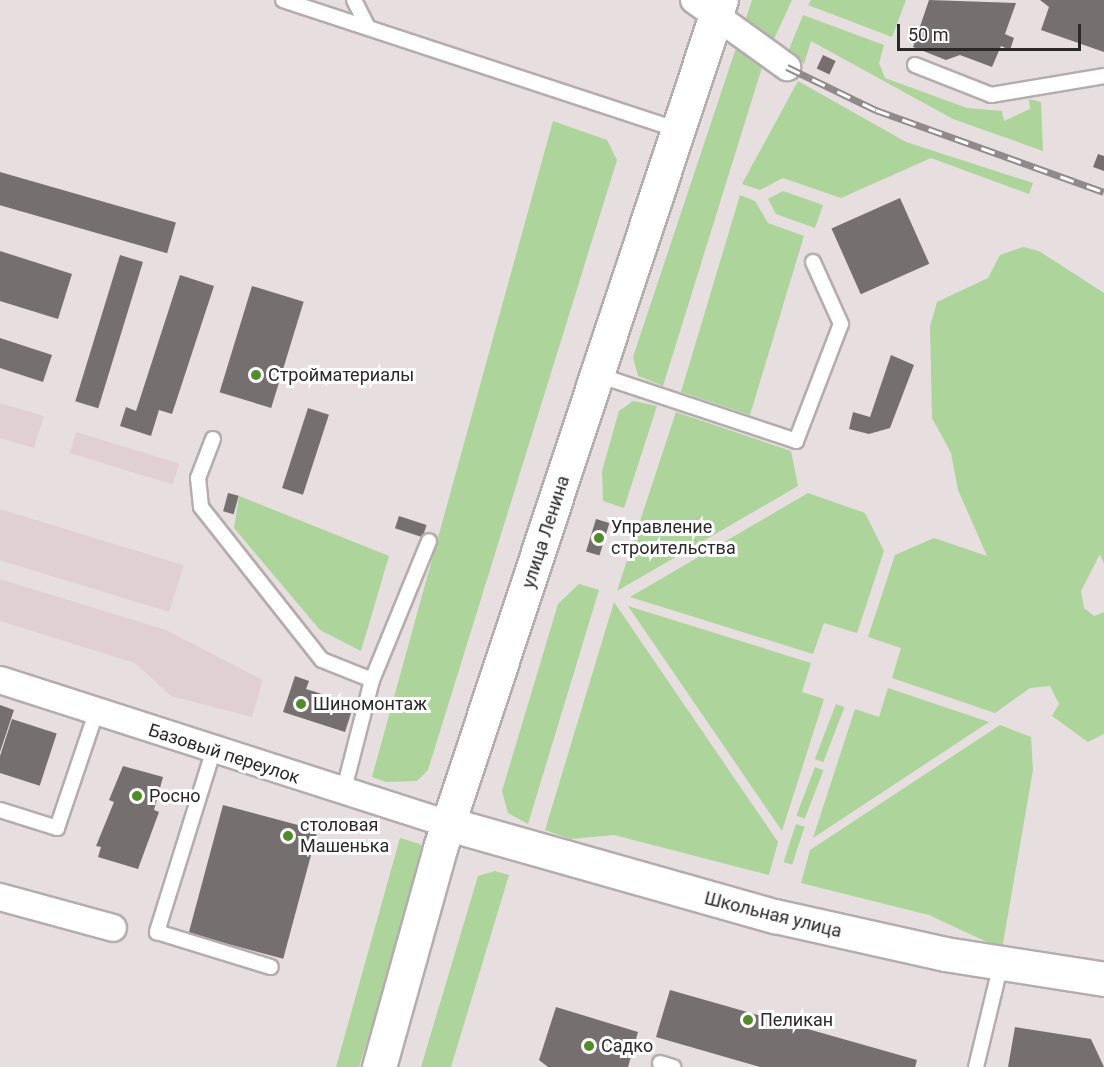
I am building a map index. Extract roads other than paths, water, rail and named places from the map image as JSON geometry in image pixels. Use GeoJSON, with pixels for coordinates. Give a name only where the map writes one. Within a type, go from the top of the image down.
{"type":"FeatureCollection","features":[{"type":"Feature","properties":{"kind":"main road","name":"улица Ленина"},"geometry":{"type":"LineString","coordinates":[[379,1067],[449,824],[681,131],[710,6]]}},
{"type":"Feature","properties":{"kind":"main road","name":"Школьная улица"},"geometry":{"type":"LineString","coordinates":[[449,824],[649,884],[1001,964],[1104,979]]}},
{"type":"Feature","properties":{"kind":"street"},"geometry":{"type":"LineString","coordinates":[[710,6],[787,67]]}},
{"type":"Feature","properties":{"kind":"street","name":"Базовый переулок"},"geometry":{"type":"LineString","coordinates":[[0,680],[213,752],[449,824]]}},
{"type":"Feature","properties":{"kind":"street"},"geometry":{"type":"LineString","coordinates":[[0,897],[113,928]]}},
{"type":"Feature","properties":{"kind":"lane"},"geometry":{"type":"LineString","coordinates":[[283,0],[681,131]]}},
{"type":"Feature","properties":{"kind":"lane"},"geometry":{"type":"LineString","coordinates":[[354,0],[367,26]]}},
{"type":"Feature","properties":{"kind":"lane"},"geometry":{"type":"LineString","coordinates":[[915,65],[991,95],[1104,76]]}},
{"type":"Feature","properties":{"kind":"lane"},"geometry":{"type":"LineString","coordinates":[[598,375],[796,441],[841,324],[813,262]]}},
{"type":"Feature","properties":{"kind":"lane"},"geometry":{"type":"LineString","coordinates":[[213,439],[198,478],[201,507],[322,660],[372,680]]}},
{"type":"Feature","properties":{"kind":"lane"},"geometry":{"type":"LineString","coordinates":[[343,793],[372,680],[429,541]]}},
{"type":"Feature","properties":{"kind":"lane"},"geometry":{"type":"LineString","coordinates":[[0,810],[57,828],[96,713]]}},
{"type":"Feature","properties":{"kind":"lane"},"geometry":{"type":"LineString","coordinates":[[213,752],[157,932],[271,967]]}},
{"type":"Feature","properties":{"kind":"lane"},"geometry":{"type":"LineString","coordinates":[[976,1067],[1001,964]]}},
{"type":"Feature","properties":{"kind":"railway"},"geometry":{"type":"LineString","coordinates":[[787,67],[876,110],[1104,192]]}},
{"type":"Feature","properties":{"kind":"place","name":"Стройматериалы"},"geometry":{"type":"Point","coordinates":[256,375]}},
{"type":"Feature","properties":{"kind":"place","name":"Управление строительства"},"geometry":{"type":"Point","coordinates":[599,538]}},
{"type":"Feature","properties":{"kind":"place","name":"Шиномонтаж"},"geometry":{"type":"Point","coordinates":[301,704]}},
{"type":"Feature","properties":{"kind":"place","name":"Росно"},"geometry":{"type":"Point","coordinates":[137,796]}},
{"type":"Feature","properties":{"kind":"place","name":"cтоловая Машенька"},"geometry":{"type":"Point","coordinates":[288,836]}},
{"type":"Feature","properties":{"kind":"place","name":"Пеликан"},"geometry":{"type":"Point","coordinates":[748,1020]}},
{"type":"Feature","properties":{"kind":"place","name":"Садко"},"geometry":{"type":"Point","coordinates":[589,1046]}}]}
